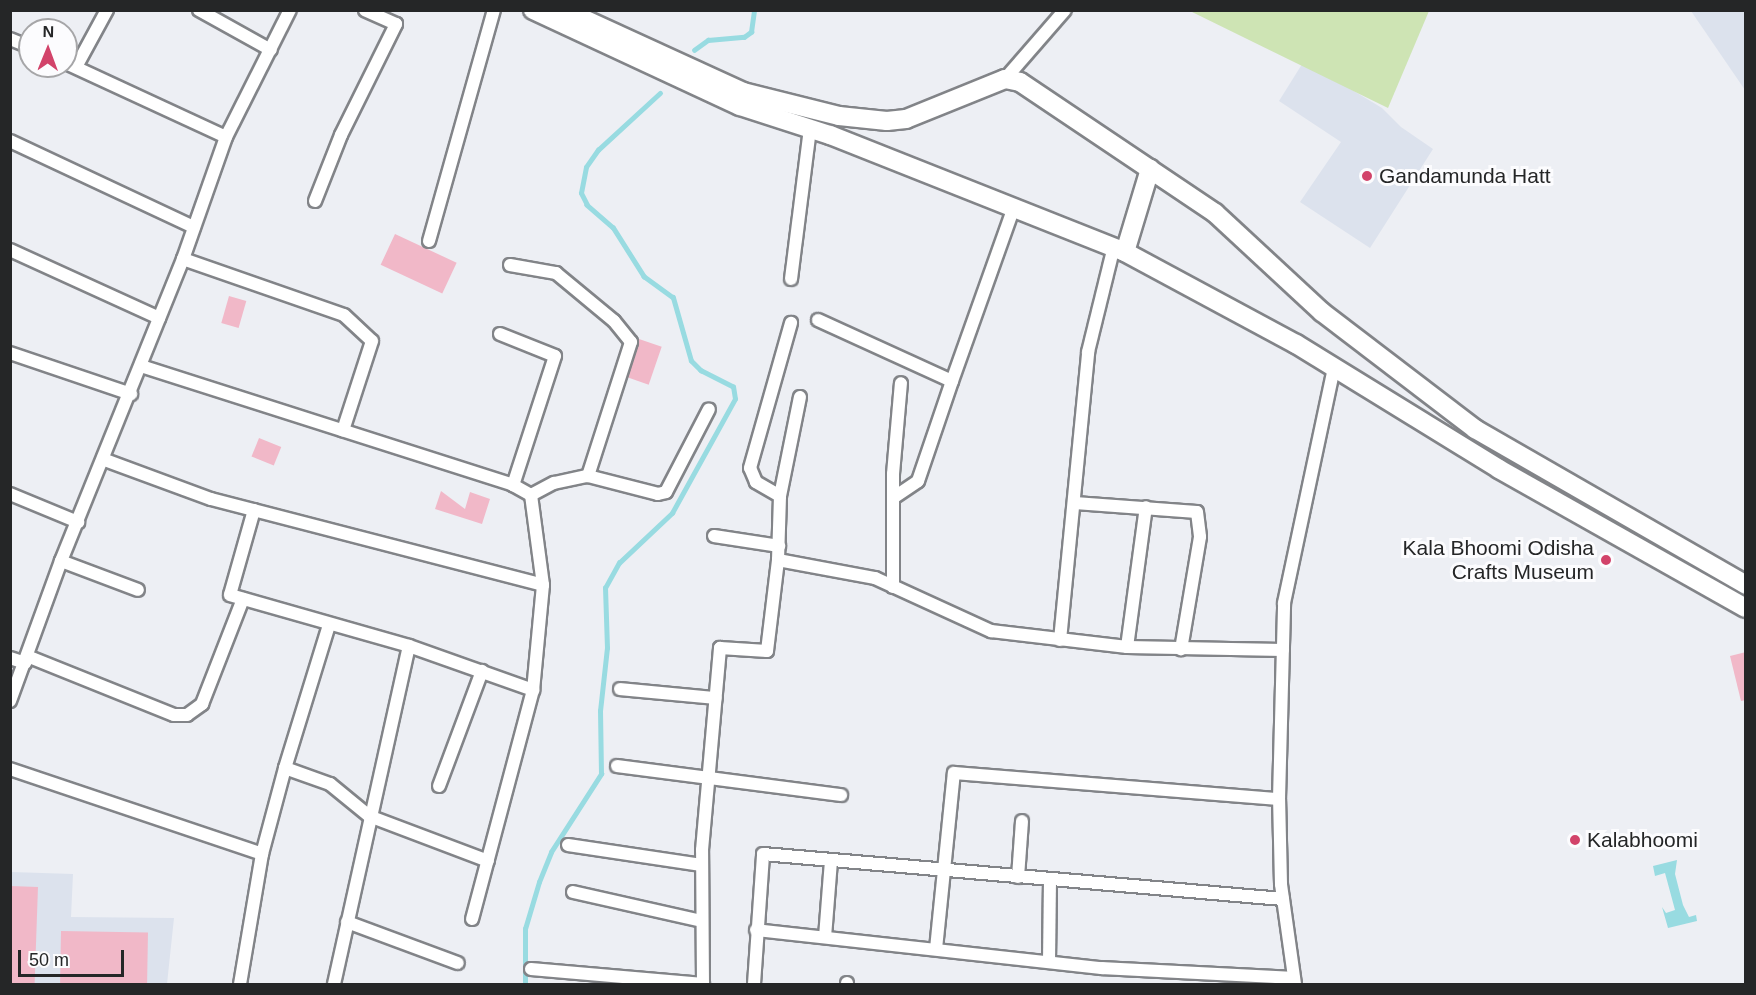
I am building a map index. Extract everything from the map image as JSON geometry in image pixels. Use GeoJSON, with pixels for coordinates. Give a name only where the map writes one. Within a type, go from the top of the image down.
{"type":"FeatureCollection","features":[{"type":"Feature","properties":{"kind":"main road"},"geometry":{"type":"LineString","coordinates":[[533,10],[740,106],[810,129],[1013,210],[1119,249],[1334,368],[1499,469],[1746,609]]}},
{"type":"Feature","properties":{"kind":"main road"},"geometry":{"type":"LineString","coordinates":[[564,10],[743,92],[839,116],[906,119],[1005,79],[1031,89],[1215,213],[1322,312],[1475,429],[1746,585]]}},
{"type":"Feature","properties":{"kind":"main road"},"geometry":{"type":"LineString","coordinates":[[1119,249],[1150,169]]}},
{"type":"Feature","properties":{"kind":"street"},"geometry":{"type":"LineString","coordinates":[[78,54],[107,10]]}},
{"type":"Feature","properties":{"kind":"street"},"geometry":{"type":"LineString","coordinates":[[199,10],[271,50]]}},
{"type":"Feature","properties":{"kind":"street"},"geometry":{"type":"LineString","coordinates":[[10,701],[61,561],[105,460],[183,260],[226,137],[290,10]]}},
{"type":"Feature","properties":{"kind":"street"},"geometry":{"type":"LineString","coordinates":[[315,201],[341,135],[396,24],[365,10]]}},
{"type":"Feature","properties":{"kind":"street"},"geometry":{"type":"LineString","coordinates":[[429,241],[494,10]]}},
{"type":"Feature","properties":{"kind":"street"},"geometry":{"type":"LineString","coordinates":[[1005,79],[1065,10]]}},
{"type":"Feature","properties":{"kind":"street"},"geometry":{"type":"LineString","coordinates":[[78,68],[226,137]]}},
{"type":"Feature","properties":{"kind":"street"},"geometry":{"type":"LineString","coordinates":[[791,279],[810,129]]}},
{"type":"Feature","properties":{"kind":"street"},"geometry":{"type":"LineString","coordinates":[[10,141],[194,227]]}},
{"type":"Feature","properties":{"kind":"street"},"geometry":{"type":"LineString","coordinates":[[893,498],[918,482],[1013,210]]}},
{"type":"Feature","properties":{"kind":"street"},"geometry":{"type":"LineString","coordinates":[[1060,640],[1088,352],[1119,249]]}},
{"type":"Feature","properties":{"kind":"street"},"geometry":{"type":"LineString","coordinates":[[10,250],[159,318]]}},
{"type":"Feature","properties":{"kind":"street"},"geometry":{"type":"LineString","coordinates":[[183,260],[344,315],[372,341],[343,430]]}},
{"type":"Feature","properties":{"kind":"street"},"geometry":{"type":"LineString","coordinates":[[510,266],[556,273],[614,321],[631,342],[588,476]]}},
{"type":"Feature","properties":{"kind":"street"},"geometry":{"type":"LineString","coordinates":[[819,320],[952,381]]}},
{"type":"Feature","properties":{"kind":"street"},"geometry":{"type":"LineString","coordinates":[[780,496],[756,482],[750,468],[791,323]]}},
{"type":"Feature","properties":{"kind":"street"},"geometry":{"type":"LineString","coordinates":[[500,334],[555,356],[513,484]]}},
{"type":"Feature","properties":{"kind":"street"},"geometry":{"type":"LineString","coordinates":[[10,353],[130,394]]}},
{"type":"Feature","properties":{"kind":"street"},"geometry":{"type":"LineString","coordinates":[[141,366],[513,484],[531,495]]}},
{"type":"Feature","properties":{"kind":"street"},"geometry":{"type":"LineString","coordinates":[[756,930],[1049,962],[1294,981],[1283,899],[1279,799],[1284,603],[1334,368]]}},
{"type":"Feature","properties":{"kind":"street"},"geometry":{"type":"LineString","coordinates":[[893,587],[893,498],[901,383]]}},
{"type":"Feature","properties":{"kind":"street"},"geometry":{"type":"LineString","coordinates":[[531,969],[703,984],[702,865],[720,648],[767,651],[778,560],[780,496],[800,397]]}},
{"type":"Feature","properties":{"kind":"street"},"geometry":{"type":"LineString","coordinates":[[531,495],[554,483],[588,476],[658,494],[666,492],[709,408]]}},
{"type":"Feature","properties":{"kind":"street"},"geometry":{"type":"LineString","coordinates":[[105,460],[211,499],[543,585]]}},
{"type":"Feature","properties":{"kind":"street"},"geometry":{"type":"LineString","coordinates":[[472,919],[533,690],[543,585],[531,495]]}},
{"type":"Feature","properties":{"kind":"street"},"geometry":{"type":"LineString","coordinates":[[11,496],[78,522]]}},
{"type":"Feature","properties":{"kind":"street"},"geometry":{"type":"LineString","coordinates":[[1075,503],[1197,512],[1201,524],[1181,649]]}},
{"type":"Feature","properties":{"kind":"street"},"geometry":{"type":"LineString","coordinates":[[1127,647],[1146,507]]}},
{"type":"Feature","properties":{"kind":"street"},"geometry":{"type":"LineString","coordinates":[[254,510],[230,595],[409,646],[533,690]]}},
{"type":"Feature","properties":{"kind":"street"},"geometry":{"type":"LineString","coordinates":[[714,536],[779,546]]}},
{"type":"Feature","properties":{"kind":"street"},"geometry":{"type":"LineString","coordinates":[[778,560],[874,578],[991,631],[1127,647],[1283,651]]}},
{"type":"Feature","properties":{"kind":"street"},"geometry":{"type":"LineString","coordinates":[[61,561],[138,590]]}},
{"type":"Feature","properties":{"kind":"street"},"geometry":{"type":"LineString","coordinates":[[10,658],[26,660],[174,715],[187,715],[202,704],[243,599]]}},
{"type":"Feature","properties":{"kind":"street"},"geometry":{"type":"LineString","coordinates":[[240,984],[262,854],[285,768],[329,625]]}},
{"type":"Feature","properties":{"kind":"street"},"geometry":{"type":"LineString","coordinates":[[334,984],[369,816],[409,646]]}},
{"type":"Feature","properties":{"kind":"street"},"geometry":{"type":"LineString","coordinates":[[439,786],[482,671]]}},
{"type":"Feature","properties":{"kind":"street"},"geometry":{"type":"LineString","coordinates":[[620,689],[716,698]]}},
{"type":"Feature","properties":{"kind":"street"},"geometry":{"type":"LineString","coordinates":[[617,766],[841,795]]}},
{"type":"Feature","properties":{"kind":"street"},"geometry":{"type":"LineString","coordinates":[[285,768],[330,784],[369,816],[488,861]]}},
{"type":"Feature","properties":{"kind":"street"},"geometry":{"type":"LineString","coordinates":[[10,769],[262,854]]}},
{"type":"Feature","properties":{"kind":"street"},"geometry":{"type":"LineString","coordinates":[[936,950],[954,773],[1279,799]]}},
{"type":"Feature","properties":{"kind":"street"},"geometry":{"type":"LineString","coordinates":[[1018,877],[1022,822]]}},
{"type":"Feature","properties":{"kind":"street"},"geometry":{"type":"LineString","coordinates":[[568,845],[702,865]]}},
{"type":"Feature","properties":{"kind":"street"},"geometry":{"type":"LineString","coordinates":[[754,984],[763,854],[1283,899]]}},
{"type":"Feature","properties":{"kind":"street"},"geometry":{"type":"LineString","coordinates":[[825,938],[831,860]]}},
{"type":"Feature","properties":{"kind":"street"},"geometry":{"type":"LineString","coordinates":[[1049,962],[1050,880]]}},
{"type":"Feature","properties":{"kind":"street"},"geometry":{"type":"LineString","coordinates":[[573,892],[702,921]]}},
{"type":"Feature","properties":{"kind":"street"},"geometry":{"type":"LineString","coordinates":[[347,922],[458,963]]}},
{"type":"Feature","properties":{"kind":"shaded area"},"geometry":{"type":"Polygon","coordinates":[[[1691,11],[1745,11],[1745,90],[1691,11]]]}},
{"type":"Feature","properties":{"kind":"shaded area","name":"Gandamunda Hatt"},"geometry":{"type":"Polygon","coordinates":[[[1304,61],[1382,108],[1401,127],[1433,149],[1370,248],[1300,202],[1341,142],[1279,101],[1304,61]]]}},
{"type":"Feature","properties":{"kind":"shaded area"},"geometry":{"type":"Polygon","coordinates":[[[11,872],[73,874],[71,917],[174,918],[167,984],[11,984],[11,872]]]}},
{"type":"Feature","properties":{"kind":"green space"},"geometry":{"type":"Polygon","coordinates":[[[1190,11],[1429,11],[1388,108],[1190,11]]]}},
{"type":"Feature","properties":{"kind":"water"},"geometry":{"type":"Polygon","coordinates":[[[1677,860],[1675,874],[1683,905],[1689,917],[1696,915],[1697,921],[1668,928],[1662,907],[1666,913],[1675,910],[1665,873],[1655,876],[1653,866],[1677,860]]]}},
{"type":"Feature","properties":{"kind":"building"},"geometry":{"type":"Polygon","coordinates":[[[395,234],[457,263],[442,294],[381,265],[395,234]]]}},
{"type":"Feature","properties":{"kind":"building"},"geometry":{"type":"Polygon","coordinates":[[[229,296],[246,301],[239,328],[221,323],[229,296]]]}},
{"type":"Feature","properties":{"kind":"building"},"geometry":{"type":"Polygon","coordinates":[[[639,339],[662,347],[649,385],[626,377],[639,339]]]}},
{"type":"Feature","properties":{"kind":"building"},"geometry":{"type":"Polygon","coordinates":[[[259,438],[281,447],[274,466],[252,457],[259,438]]]}},
{"type":"Feature","properties":{"kind":"building"},"geometry":{"type":"Polygon","coordinates":[[[441,491],[465,509],[470,492],[490,499],[482,524],[435,509],[441,491]]]}},
{"type":"Feature","properties":{"kind":"building"},"geometry":{"type":"Polygon","coordinates":[[[1746,652],[1746,700],[1741,701],[1730,656],[1746,652]]]}},
{"type":"Feature","properties":{"kind":"building"},"geometry":{"type":"Polygon","coordinates":[[[10,886],[38,887],[35,984],[10,984],[10,886]]]}},
{"type":"Feature","properties":{"kind":"building"},"geometry":{"type":"Polygon","coordinates":[[[61,931],[148,933],[147,984],[60,984],[61,931]]]}},
{"type":"Feature","properties":{"kind":"waterway"},"geometry":{"type":"LineString","coordinates":[[694,50],[708,40],[744,37],[751,32],[754,10]]}},
{"type":"Feature","properties":{"kind":"waterway"},"geometry":{"type":"LineString","coordinates":[[525,984],[525,929],[539,882],[551,852],[601,774],[600,711],[607,648],[605,588],[619,563],[672,513],[735,399],[733,387],[701,371],[691,361],[673,298],[644,277],[613,228],[587,205],[581,193],[586,167],[598,150],[660,93]]}},
{"type":"Feature","properties":{"kind":"place","name":"Gandamunda Hatt"},"geometry":{"type":"Point","coordinates":[1367,176]}},
{"type":"Feature","properties":{"kind":"place","name":"Kala Bhoomi Odisha Crafts Museum"},"geometry":{"type":"Point","coordinates":[1606,560]}},
{"type":"Feature","properties":{"kind":"place","name":"Kalabhoomi"},"geometry":{"type":"Point","coordinates":[1575,840]}}]}
